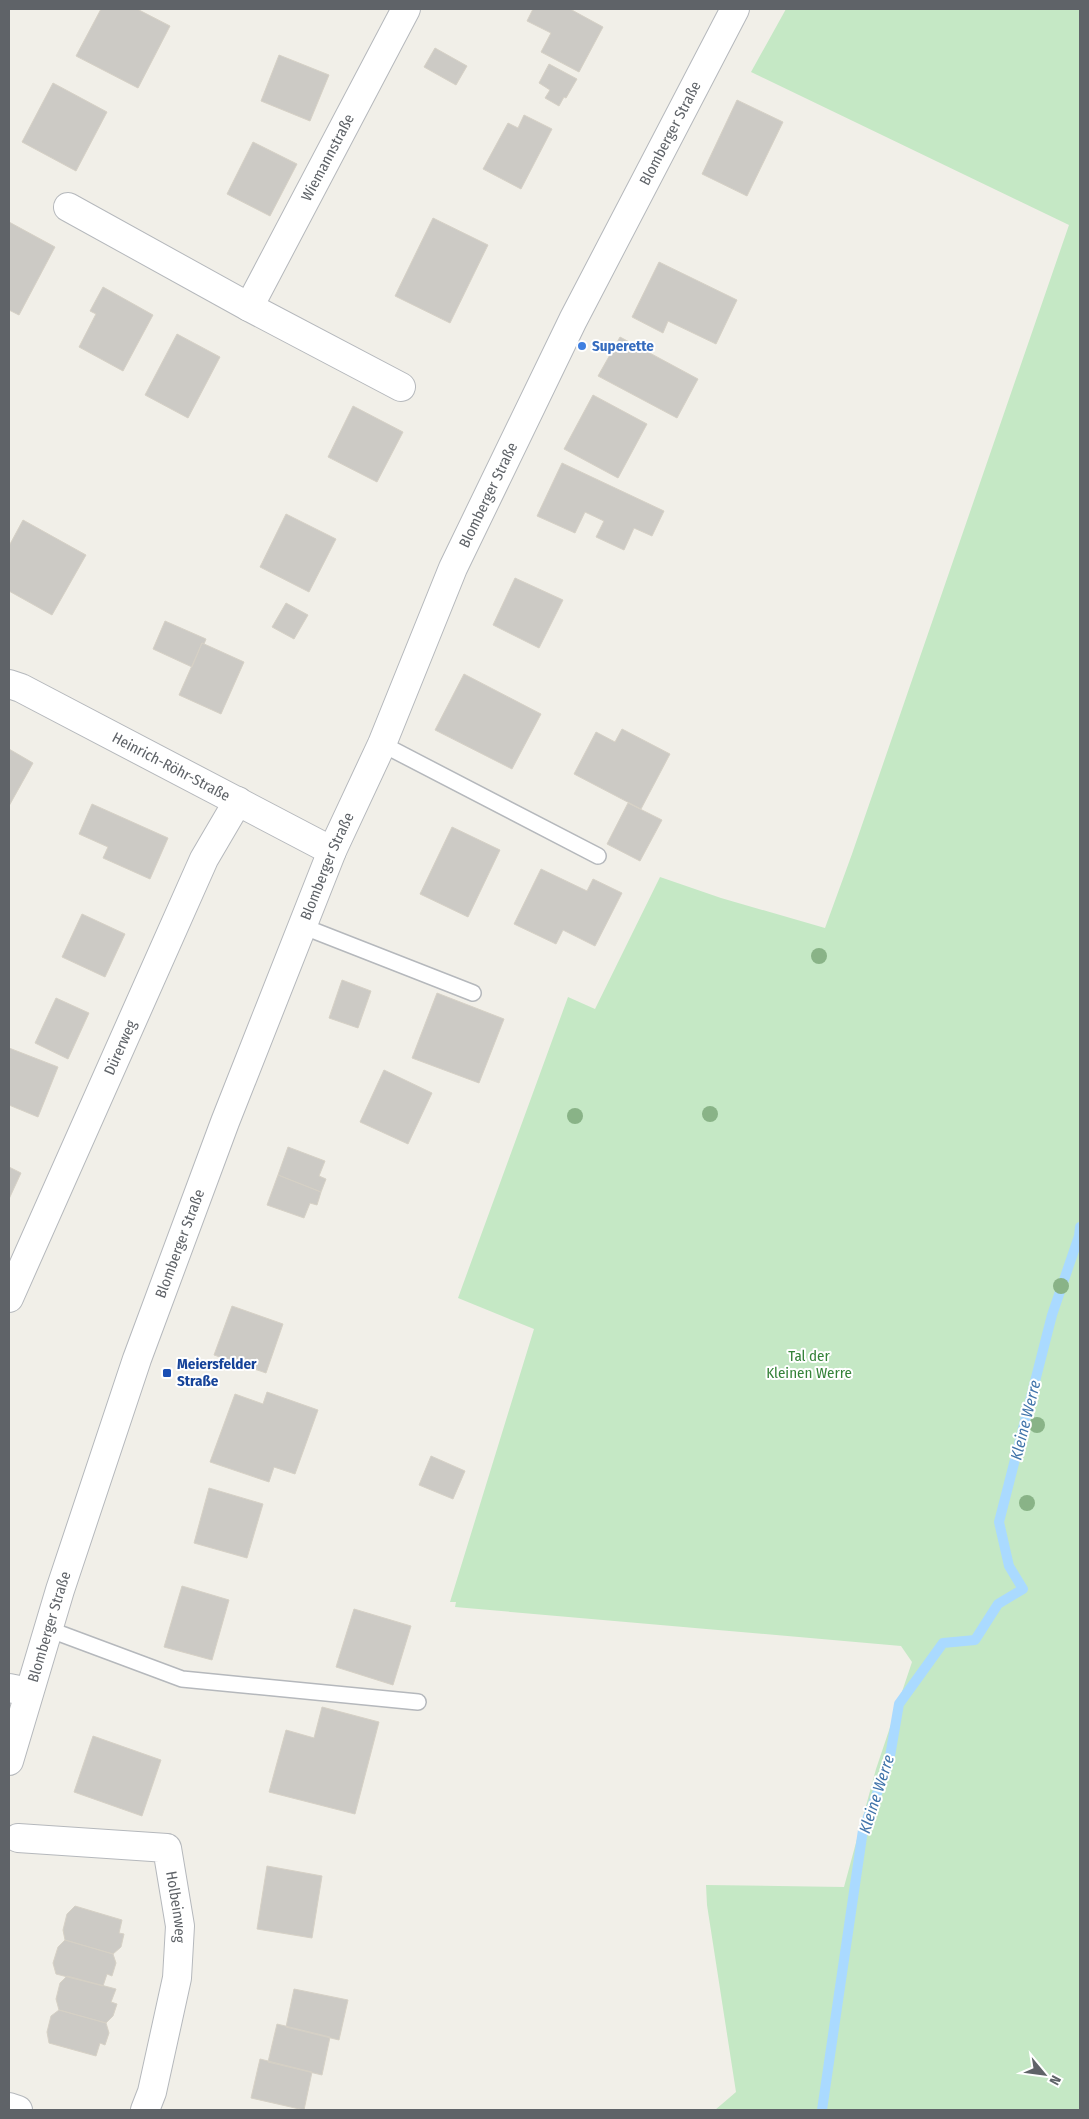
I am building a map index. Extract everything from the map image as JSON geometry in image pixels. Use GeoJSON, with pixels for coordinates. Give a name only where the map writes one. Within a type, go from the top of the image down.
{"type":"FeatureCollection","features":[{"type":"Feature","properties":{"kind":"street","name":"Wiemannstraße"},"geometry":{"type":"LineString","coordinates":[[249,307],[406,9]]}},
{"type":"Feature","properties":{"kind":"street","name":"Blomberger Straße"},"geometry":{"type":"LineString","coordinates":[[9,1761],[19,1690],[48,1630],[137,1359],[225,1122],[332,851],[382,744],[453,568],[573,320],[735,9]]}},
{"type":"Feature","properties":{"kind":"street"},"geometry":{"type":"LineString","coordinates":[[68,207],[249,307],[401,387]]}},
{"type":"Feature","properties":{"kind":"street","name":"Heinrich-Röhr-Straße"},"geometry":{"type":"LineString","coordinates":[[9,684],[21,688],[332,851]]}},
{"type":"Feature","properties":{"kind":"street","name":"Dürerweg"},"geometry":{"type":"LineString","coordinates":[[9,1298],[204,859],[238,801]]}},
{"type":"Feature","properties":{"kind":"street","name":"Holbeinweg"},"geometry":{"type":"LineString","coordinates":[[18,1838],[167,1848],[180,1926],[178,1978],[152,2092],[145,2110]]}},
{"type":"Feature","properties":{"kind":"street"},"geometry":{"type":"LineString","coordinates":[[9,2107],[18,2110]]}},
{"type":"Feature","properties":{"kind":"lane"},"geometry":{"type":"LineString","coordinates":[[382,744],[598,856]]}},
{"type":"Feature","properties":{"kind":"lane"},"geometry":{"type":"LineString","coordinates":[[302,926],[473,993]]}},
{"type":"Feature","properties":{"kind":"lane"},"geometry":{"type":"LineString","coordinates":[[48,1630],[182,1679],[418,1702]]}},
{"type":"Feature","properties":{"kind":"green space","name":"Tal der Kleinen Werre"},"geometry":{"type":"Polygon","coordinates":[[[786,9],[1080,9],[1080,2110],[715,2110],[736,2092],[707,1905],[706,1885],[844,1887],[876,1769],[912,1662],[901,1646],[455,1607],[456,1602],[450,1602],[534,1329],[458,1298],[568,997],[595,1009],[660,877],[721,898],[825,928],[1069,225],[751,72],[786,9]]]}},
{"type":"Feature","properties":{"kind":"building"},"geometry":{"type":"Polygon","coordinates":[[[101,9],[137,9],[170,26],[138,88],[76,56],[101,9]]]}},
{"type":"Feature","properties":{"kind":"building"},"geometry":{"type":"Polygon","coordinates":[[[533,9],[570,9],[603,27],[579,72],[541,52],[551,33],[527,21],[533,9]]]}},
{"type":"Feature","properties":{"kind":"building"},"geometry":{"type":"Polygon","coordinates":[[[435,48],[467,66],[456,85],[424,67],[435,48]]]}},
{"type":"Feature","properties":{"kind":"building"},"geometry":{"type":"Polygon","coordinates":[[[279,55],[329,75],[310,121],[261,101],[279,55]]]}},
{"type":"Feature","properties":{"kind":"building"},"geometry":{"type":"Polygon","coordinates":[[[549,64],[577,79],[559,106],[545,98],[550,90],[539,83],[549,64]]]}},
{"type":"Feature","properties":{"kind":"building"},"geometry":{"type":"Polygon","coordinates":[[[53,83],[107,112],[76,171],[22,142],[53,83]]]}},
{"type":"Feature","properties":{"kind":"building"},"geometry":{"type":"Polygon","coordinates":[[[737,100],[783,122],[747,196],[702,174],[737,100]]]}},
{"type":"Feature","properties":{"kind":"building"},"geometry":{"type":"Polygon","coordinates":[[[524,115],[552,129],[521,189],[483,169],[508,123],[518,128],[524,115]]]}},
{"type":"Feature","properties":{"kind":"building"},"geometry":{"type":"Polygon","coordinates":[[[253,142],[297,164],[270,216],[227,194],[253,142]]]}},
{"type":"Feature","properties":{"kind":"building"},"geometry":{"type":"Polygon","coordinates":[[[433,218],[488,245],[450,323],[395,296],[433,218]]]}},
{"type":"Feature","properties":{"kind":"building"},"geometry":{"type":"Polygon","coordinates":[[[9,222],[55,247],[19,315],[9,310],[9,222]]]}},
{"type":"Feature","properties":{"kind":"building"},"geometry":{"type":"Polygon","coordinates":[[[659,262],[737,300],[716,344],[668,321],[663,333],[632,317],[659,262]]]}},
{"type":"Feature","properties":{"kind":"building"},"geometry":{"type":"Polygon","coordinates":[[[103,287],[153,315],[123,371],[79,347],[96,314],[90,311],[103,287]]]}},
{"type":"Feature","properties":{"kind":"building"},"geometry":{"type":"Polygon","coordinates":[[[177,334],[220,357],[188,418],[145,395],[177,334]]]}},
{"type":"Feature","properties":{"kind":"building"},"geometry":{"type":"Polygon","coordinates":[[[620,337],[698,379],[677,418],[598,376],[620,337]]]}},
{"type":"Feature","properties":{"kind":"building"},"geometry":{"type":"Polygon","coordinates":[[[593,395],[647,424],[618,478],[564,449],[593,395]]]}},
{"type":"Feature","properties":{"kind":"building"},"geometry":{"type":"Polygon","coordinates":[[[353,406],[403,432],[377,482],[328,457],[353,406]]]}},
{"type":"Feature","properties":{"kind":"building"},"geometry":{"type":"Polygon","coordinates":[[[562,463],[664,511],[652,536],[634,528],[624,550],[596,537],[604,521],[585,512],[575,533],[537,516],[562,463]]]}},
{"type":"Feature","properties":{"kind":"building"},"geometry":{"type":"Polygon","coordinates":[[[286,514],[336,539],[309,592],[260,567],[286,514]]]}},
{"type":"Feature","properties":{"kind":"building"},"geometry":{"type":"Polygon","coordinates":[[[23,520],[86,555],[52,615],[9,591],[9,546],[23,520]]]}},
{"type":"Feature","properties":{"kind":"building"},"geometry":{"type":"Polygon","coordinates":[[[515,578],[563,600],[539,648],[493,625],[515,578]]]}},
{"type":"Feature","properties":{"kind":"building"},"geometry":{"type":"Polygon","coordinates":[[[286,603],[308,615],[294,639],[272,627],[286,603]]]}},
{"type":"Feature","properties":{"kind":"building"},"geometry":{"type":"Polygon","coordinates":[[[165,621],[206,639],[204,644],[202,643],[192,667],[153,649],[165,621]]]}},
{"type":"Feature","properties":{"kind":"building"},"geometry":{"type":"Polygon","coordinates":[[[202,643],[244,662],[221,714],[179,695],[202,643]]]}},
{"type":"Feature","properties":{"kind":"building"},"geometry":{"type":"Polygon","coordinates":[[[464,674],[541,714],[512,769],[435,730],[464,674]]]}},
{"type":"Feature","properties":{"kind":"building"},"geometry":{"type":"Polygon","coordinates":[[[622,729],[670,754],[641,809],[574,774],[596,732],[615,742],[622,729]]]}},
{"type":"Feature","properties":{"kind":"building"},"geometry":{"type":"Polygon","coordinates":[[[9,749],[33,763],[9,806],[9,749]]]}},
{"type":"Feature","properties":{"kind":"building"},"geometry":{"type":"Polygon","coordinates":[[[628,803],[662,820],[640,861],[607,844],[628,803]]]}},
{"type":"Feature","properties":{"kind":"building"},"geometry":{"type":"Polygon","coordinates":[[[92,804],[168,838],[150,879],[103,858],[108,847],[79,834],[92,804]]]}},
{"type":"Feature","properties":{"kind":"building"},"geometry":{"type":"Polygon","coordinates":[[[452,827],[500,850],[468,917],[420,894],[452,827]]]}},
{"type":"Feature","properties":{"kind":"building"},"geometry":{"type":"Polygon","coordinates":[[[541,869],[587,891],[593,879],[622,893],[595,946],[563,930],[556,944],[514,924],[541,869]]]}},
{"type":"Feature","properties":{"kind":"building"},"geometry":{"type":"Polygon","coordinates":[[[82,914],[125,934],[105,977],[62,957],[82,914]]]}},
{"type":"Feature","properties":{"kind":"building"},"geometry":{"type":"Polygon","coordinates":[[[342,980],[371,991],[358,1028],[329,1018],[342,980]]]}},
{"type":"Feature","properties":{"kind":"building"},"geometry":{"type":"Polygon","coordinates":[[[437,993],[504,1019],[479,1083],[412,1058],[437,993]]]}},
{"type":"Feature","properties":{"kind":"building"},"geometry":{"type":"Polygon","coordinates":[[[56,998],[89,1013],[68,1059],[35,1043],[56,998]]]}},
{"type":"Feature","properties":{"kind":"building"},"geometry":{"type":"Polygon","coordinates":[[[9,1048],[58,1067],[38,1117],[9,1105],[9,1048]]]}},
{"type":"Feature","properties":{"kind":"building"},"geometry":{"type":"Polygon","coordinates":[[[384,1070],[432,1093],[408,1144],[360,1122],[384,1070]]]}},
{"type":"Feature","properties":{"kind":"building"},"geometry":{"type":"Polygon","coordinates":[[[288,1147],[325,1161],[319,1176],[326,1179],[321,1192],[278,1175],[288,1147]]]}},
{"type":"Feature","properties":{"kind":"building"},"geometry":{"type":"Polygon","coordinates":[[[9,1167],[21,1173],[9,1199],[9,1167]]]}},
{"type":"Feature","properties":{"kind":"building"},"geometry":{"type":"Polygon","coordinates":[[[278,1175],[321,1192],[317,1205],[310,1203],[304,1218],[267,1205],[278,1175]]]}},
{"type":"Feature","properties":{"kind":"building"},"geometry":{"type":"Polygon","coordinates":[[[232,1306],[283,1324],[266,1373],[214,1355],[232,1306]]]}},
{"type":"Feature","properties":{"kind":"building"},"geometry":{"type":"Polygon","coordinates":[[[267,1392],[318,1410],[295,1474],[274,1467],[269,1482],[210,1462],[235,1394],[263,1404],[267,1392]]]}},
{"type":"Feature","properties":{"kind":"building"},"geometry":{"type":"Polygon","coordinates":[[[431,1456],[465,1471],[453,1499],[419,1485],[431,1456]]]}},
{"type":"Feature","properties":{"kind":"building"},"geometry":{"type":"Polygon","coordinates":[[[209,1488],[263,1504],[247,1558],[194,1543],[209,1488]]]}},
{"type":"Feature","properties":{"kind":"building"},"geometry":{"type":"Polygon","coordinates":[[[182,1586],[229,1600],[212,1660],[164,1647],[182,1586]]]}},
{"type":"Feature","properties":{"kind":"building"},"geometry":{"type":"Polygon","coordinates":[[[354,1609],[411,1626],[393,1685],[336,1667],[354,1609]]]}},
{"type":"Feature","properties":{"kind":"building"},"geometry":{"type":"Polygon","coordinates":[[[322,1707],[379,1722],[355,1814],[269,1792],[286,1730],[314,1738],[322,1707]]]}},
{"type":"Feature","properties":{"kind":"building"},"geometry":{"type":"Polygon","coordinates":[[[93,1736],[161,1760],[142,1816],[74,1792],[93,1736]]]}},
{"type":"Feature","properties":{"kind":"building"},"geometry":{"type":"Polygon","coordinates":[[[267,1866],[322,1876],[312,1938],[257,1929],[267,1866]]]}},
{"type":"Feature","properties":{"kind":"building"},"geometry":{"type":"Polygon","coordinates":[[[75,1906],[122,1920],[119,1933],[124,1934],[121,1947],[113,1954],[65,1940],[63,1930],[67,1914],[75,1906]]]}},
{"type":"Feature","properties":{"kind":"building"},"geometry":{"type":"Polygon","coordinates":[[[65,1940],[113,1954],[116,1963],[112,1976],[107,1974],[103,1986],[56,1974],[53,1963],[58,1947],[65,1940]]]}},
{"type":"Feature","properties":{"kind":"building"},"geometry":{"type":"Polygon","coordinates":[[[67,1976],[116,1989],[111,2002],[117,2004],[113,2016],[106,2023],[59,2010],[56,1999],[60,1983],[67,1976]]]}},
{"type":"Feature","properties":{"kind":"building"},"geometry":{"type":"Polygon","coordinates":[[[294,1989],[348,2000],[339,2040],[286,2027],[294,1989]]]}},
{"type":"Feature","properties":{"kind":"building"},"geometry":{"type":"Polygon","coordinates":[[[59,2010],[106,2023],[109,2033],[105,2045],[100,2043],[96,2056],[49,2043],[47,2032],[51,2016],[59,2010]]]}},
{"type":"Feature","properties":{"kind":"building"},"geometry":{"type":"Polygon","coordinates":[[[277,2024],[330,2037],[322,2075],[268,2062],[277,2024]]]}},
{"type":"Feature","properties":{"kind":"building"},"geometry":{"type":"Polygon","coordinates":[[[260,2059],[312,2072],[304,2110],[251,2098],[260,2059]]]}},
{"type":"Feature","properties":{"kind":"waterway","name":"Kleine Werre"},"geometry":{"type":"LineString","coordinates":[[822,2110],[863,1830],[889,1762],[899,1704],[943,1643],[975,1640],[998,1604],[1023,1589],[1009,1566],[999,1522],[1052,1315],[1079,1236],[1080,1227]]}},
{"type":"Feature","properties":{"kind":"place","name":"Superette"},"geometry":{"type":"Point","coordinates":[582,346]}},
{"type":"Feature","properties":{"kind":"place","name":"Meiersfelder Straße"},"geometry":{"type":"Point","coordinates":[167,1373]}}]}
